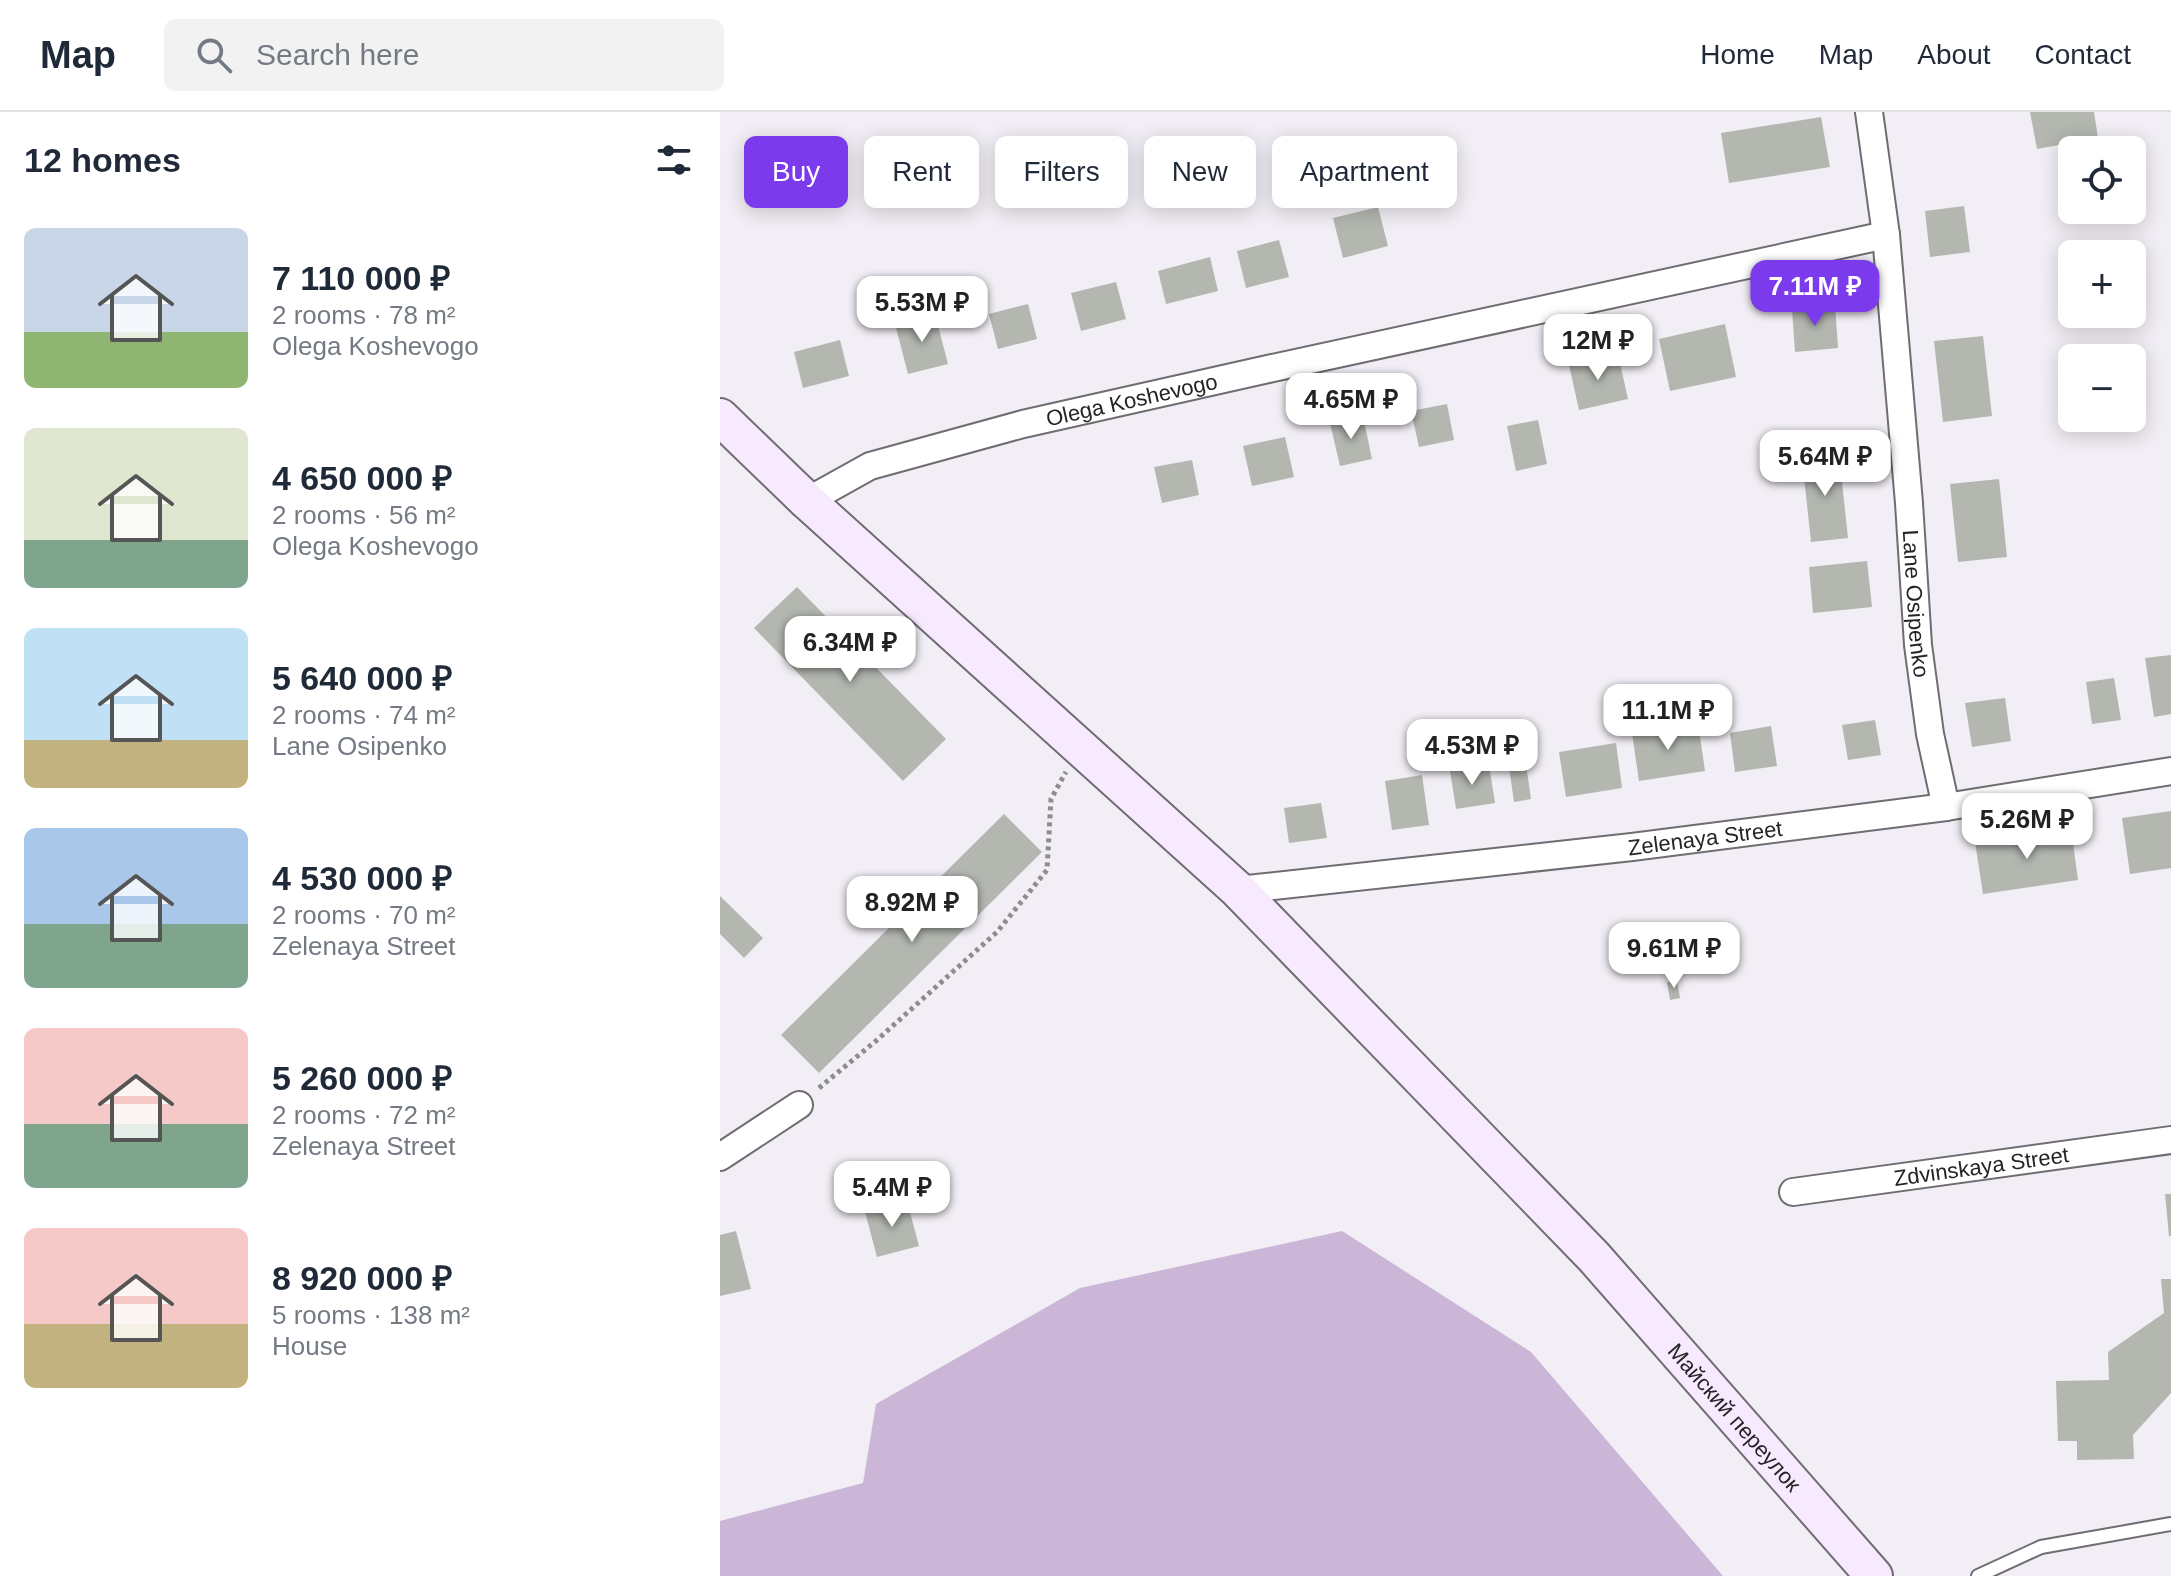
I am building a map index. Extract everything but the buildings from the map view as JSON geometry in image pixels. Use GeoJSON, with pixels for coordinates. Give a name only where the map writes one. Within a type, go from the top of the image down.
{"type":"FeatureCollection","features":[{"type":"Feature","properties":{"kind":"main road","name":"Майский переулок"},"geometry":{"type":"LineString","coordinates":[[720,417],[807,501],[1238,890],[1594,1257],[1874,1576]]}},
{"type":"Feature","properties":{"kind":"street","name":"Lane Osipenko"},"geometry":{"type":"LineString","coordinates":[[1869,112],[1886,235],[1918,645],[1930,734],[1946,807]]}},
{"type":"Feature","properties":{"kind":"street","name":"Olega Koshevogo"},"geometry":{"type":"LineString","coordinates":[[807,501],[870,466],[1023,424],[1886,235]]}},
{"type":"Feature","properties":{"kind":"street","name":"Zelenaya Street"},"geometry":{"type":"LineString","coordinates":[[1238,890],[1632,847],[1946,807],[2171,771]]}},
{"type":"Feature","properties":{"kind":"street"},"geometry":{"type":"LineString","coordinates":[[720,1157],[799,1105]]}},
{"type":"Feature","properties":{"kind":"street","name":"Zdvinskaya Street"},"geometry":{"type":"LineString","coordinates":[[1793,1192],[2171,1140]]}},
{"type":"Feature","properties":{"kind":"lane"},"geometry":{"type":"LineString","coordinates":[[1978,1576],[2041,1547],[2171,1524]]}},
{"type":"Feature","properties":{"kind":"path"},"geometry":{"type":"LineString","coordinates":[[799,1105],[997,932],[1047,870],[1051,799],[1080,747]]}},
{"type":"Feature","properties":{"kind":"shaded area"},"geometry":{"type":"Polygon","coordinates":[[[1342,1231],[1531,1352],[1723,1576],[720,1576],[720,1521],[863,1483],[876,1404],[1080,1288],[1342,1231]]]}}]}
